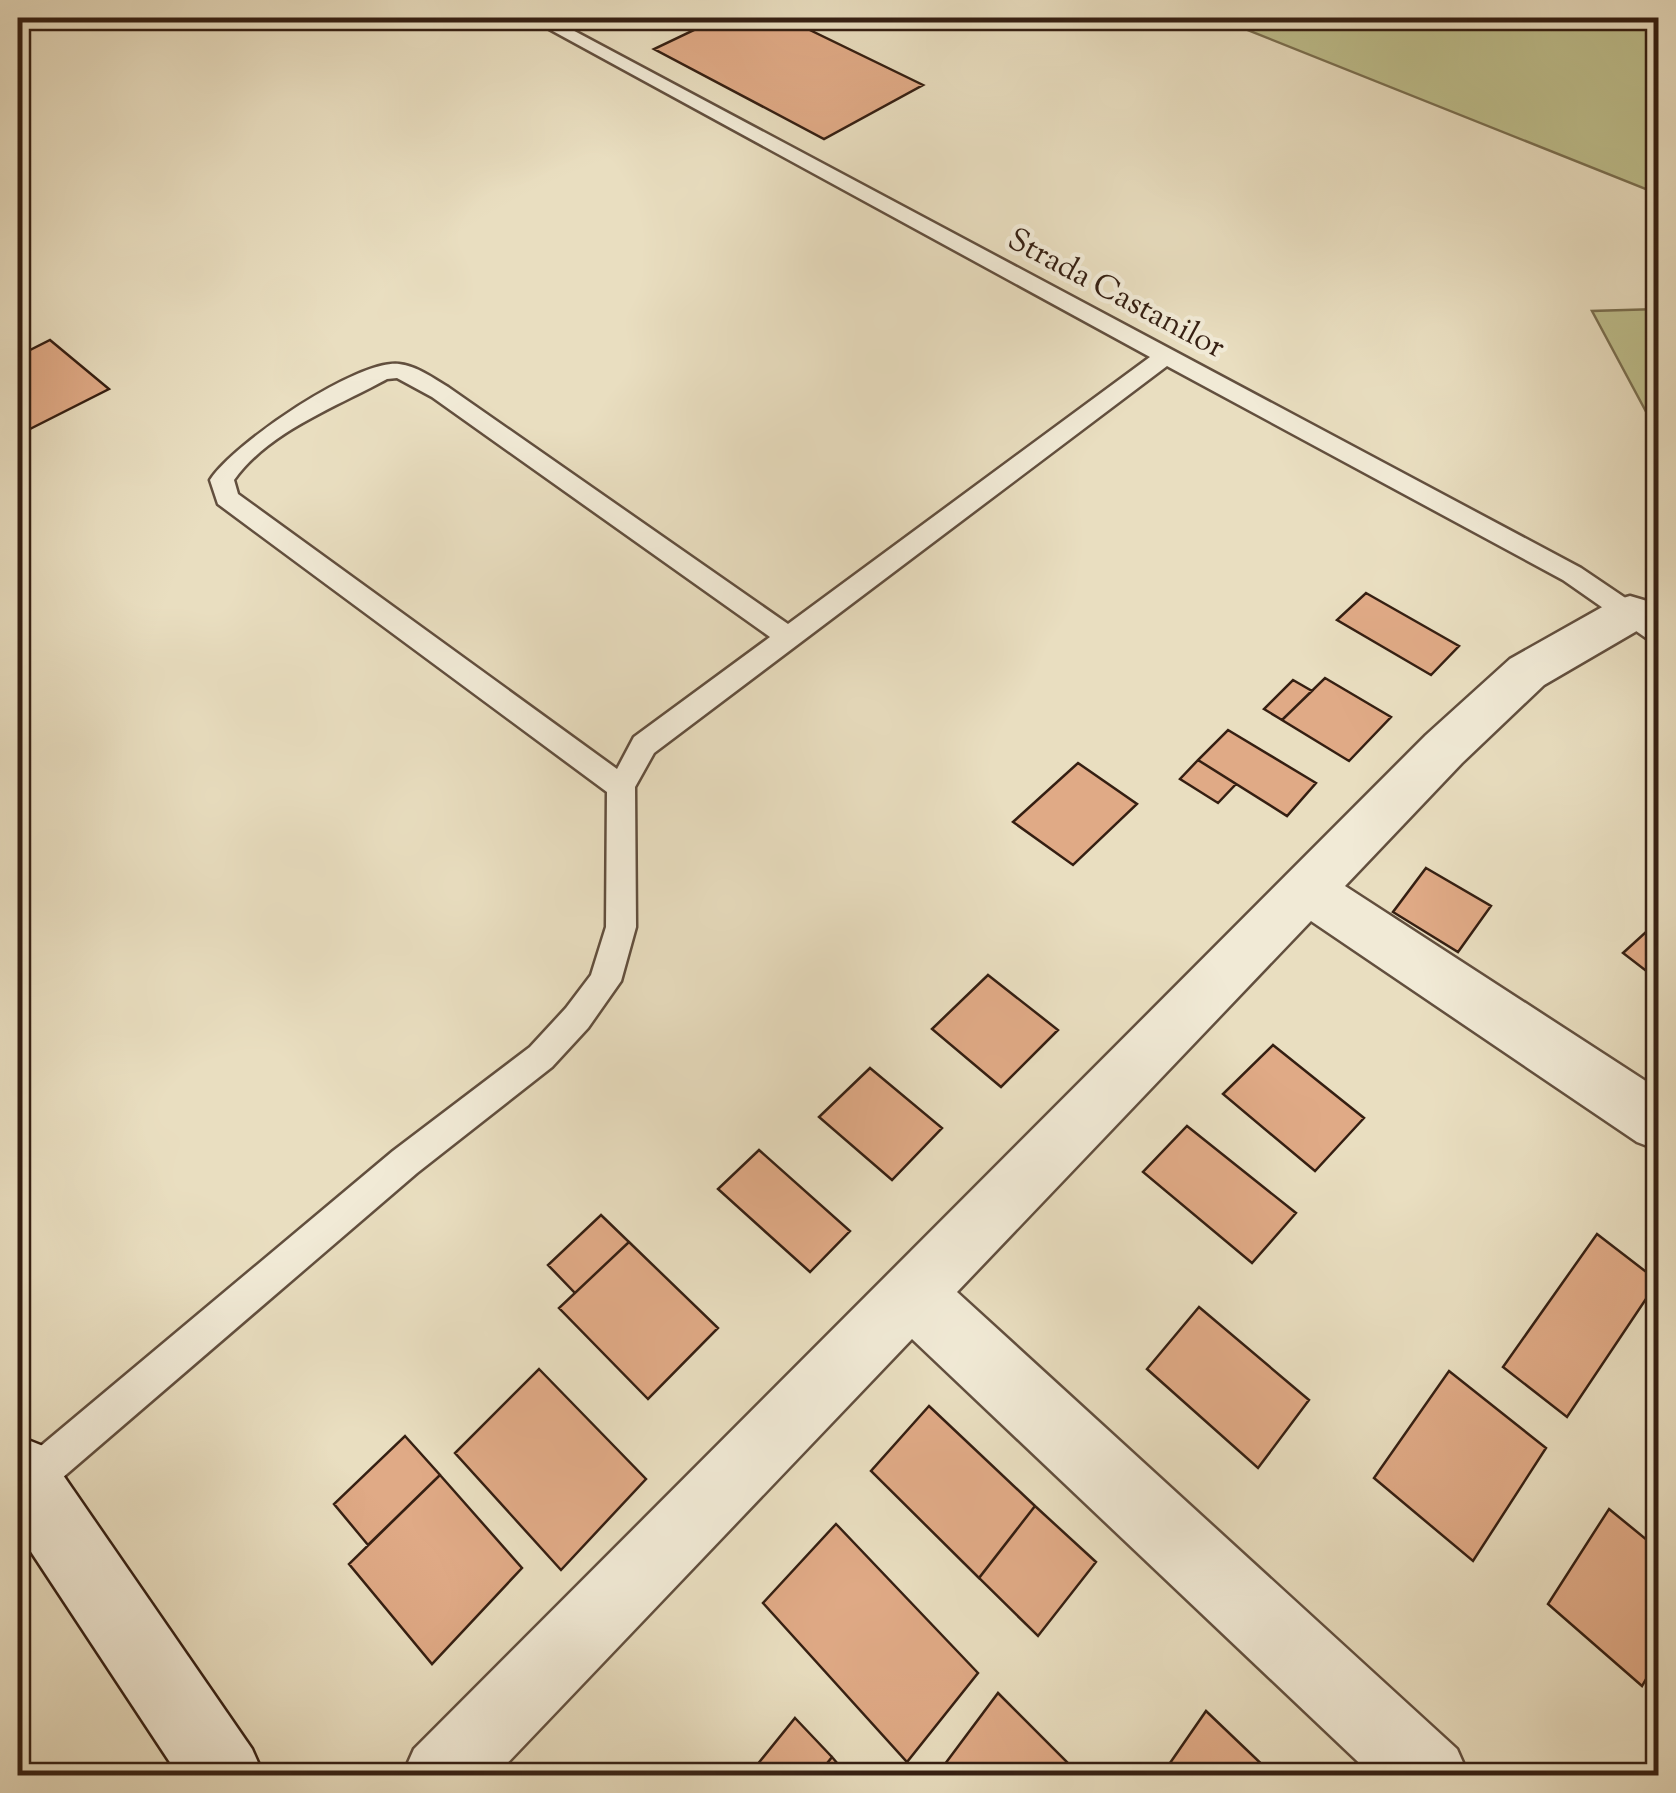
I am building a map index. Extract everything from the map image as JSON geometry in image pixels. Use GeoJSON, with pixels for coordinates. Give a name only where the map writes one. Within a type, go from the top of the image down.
{"type":"FeatureCollection","features":[{"type":"Feature","properties":{"kind":"street"},"geometry":{"type":"LineString","coordinates":[[441,1776],[1444,748],[1527,672],[1644,623]]}},
{"type":"Feature","properties":{"kind":"street"},"geometry":{"type":"LineString","coordinates":[[1306,889],[1658,1122]]}},
{"type":"Feature","properties":{"kind":"street"},"geometry":{"type":"LineString","coordinates":[[911,1294],[1430,1776]]}},
{"type":"Feature","properties":{"kind":"street"},"geometry":{"type":"LineString","coordinates":[[22,1477],[225,1776]]}},
{"type":"Feature","properties":{"kind":"lane","name":"Strada Castanilor"},"geometry":{"type":"LineString","coordinates":[[538,18],[1572,574],[1644,623]]}},
{"type":"Feature","properties":{"kind":"lane"},"geometry":{"type":"LineString","coordinates":[[22,1477],[404,1162],[541,1057],[577,1018],[606,981],[621,927],[621,787],[644,745],[1166,356]]}},
{"type":"Feature","properties":{"kind":"lane"},"geometry":{"type":"LineString","coordinates":[[621,787],[228,498],[222,480],[228,465],[250,447],[382,372],[398,371],[440,392],[787,636]]}},
{"type":"Feature","properties":{"kind":"green space"},"geometry":{"type":"Polygon","coordinates":[[[1658,18],[1658,194],[1220,19],[1658,18]]]}},
{"type":"Feature","properties":{"kind":"green space"},"geometry":{"type":"Polygon","coordinates":[[[1658,309],[1658,434],[1592,311],[1658,309]]]}},
{"type":"Feature","properties":{"kind":"building"},"geometry":{"type":"Polygon","coordinates":[[[719,18],[785,18],[923,85],[824,139],[654,49],[719,18]]]}},
{"type":"Feature","properties":{"kind":"building"},"geometry":{"type":"Polygon","coordinates":[[[50,340],[109,389],[18,435],[18,344],[26,352],[50,340]]]}},
{"type":"Feature","properties":{"kind":"building"},"geometry":{"type":"Polygon","coordinates":[[[1366,593],[1459,646],[1431,675],[1337,620],[1366,593]]]}},
{"type":"Feature","properties":{"kind":"building"},"geometry":{"type":"Polygon","coordinates":[[[1325,678],[1391,717],[1349,761],[1282,720],[1325,678]]]}},
{"type":"Feature","properties":{"kind":"building"},"geometry":{"type":"Polygon","coordinates":[[[1293,680],[1312,691],[1282,720],[1264,709],[1293,680]]]}},
{"type":"Feature","properties":{"kind":"building"},"geometry":{"type":"Polygon","coordinates":[[[1228,730],[1316,783],[1287,816],[1198,760],[1228,730]]]}},
{"type":"Feature","properties":{"kind":"building"},"geometry":{"type":"Polygon","coordinates":[[[1198,760],[1236,784],[1218,803],[1180,779],[1198,760]]]}},
{"type":"Feature","properties":{"kind":"building"},"geometry":{"type":"Polygon","coordinates":[[[1078,763],[1137,804],[1073,865],[1013,822],[1078,763]]]}},
{"type":"Feature","properties":{"kind":"building"},"geometry":{"type":"Polygon","coordinates":[[[1426,868],[1491,906],[1458,952],[1393,912],[1426,868]]]}},
{"type":"Feature","properties":{"kind":"building"},"geometry":{"type":"Polygon","coordinates":[[[1658,921],[1658,980],[1623,953],[1658,921]]]}},
{"type":"Feature","properties":{"kind":"building"},"geometry":{"type":"Polygon","coordinates":[[[988,975],[1058,1030],[1001,1087],[932,1029],[988,975]]]}},
{"type":"Feature","properties":{"kind":"building"},"geometry":{"type":"Polygon","coordinates":[[[1273,1045],[1364,1118],[1315,1171],[1223,1094],[1273,1045]]]}},
{"type":"Feature","properties":{"kind":"building"},"geometry":{"type":"Polygon","coordinates":[[[870,1068],[942,1128],[892,1180],[819,1117],[870,1068]]]}},
{"type":"Feature","properties":{"kind":"building"},"geometry":{"type":"Polygon","coordinates":[[[1187,1126],[1296,1213],[1252,1263],[1143,1172],[1187,1126]]]}},
{"type":"Feature","properties":{"kind":"building"},"geometry":{"type":"Polygon","coordinates":[[[759,1150],[850,1231],[810,1272],[718,1189],[759,1150]]]}},
{"type":"Feature","properties":{"kind":"building"},"geometry":{"type":"Polygon","coordinates":[[[601,1215],[629,1242],[575,1293],[548,1265],[601,1215]]]}},
{"type":"Feature","properties":{"kind":"building"},"geometry":{"type":"Polygon","coordinates":[[[1597,1234],[1658,1281],[1567,1417],[1503,1367],[1597,1234]]]}},
{"type":"Feature","properties":{"kind":"building"},"geometry":{"type":"Polygon","coordinates":[[[629,1242],[718,1328],[648,1399],[559,1308],[629,1242]]]}},
{"type":"Feature","properties":{"kind":"building"},"geometry":{"type":"Polygon","coordinates":[[[1199,1307],[1309,1400],[1258,1468],[1147,1369],[1199,1307]]]}},
{"type":"Feature","properties":{"kind":"building"},"geometry":{"type":"Polygon","coordinates":[[[539,1369],[646,1479],[561,1570],[455,1453],[539,1369]]]}},
{"type":"Feature","properties":{"kind":"building"},"geometry":{"type":"Polygon","coordinates":[[[1449,1371],[1546,1448],[1473,1561],[1374,1478],[1449,1371]]]}},
{"type":"Feature","properties":{"kind":"building"},"geometry":{"type":"Polygon","coordinates":[[[929,1406],[1035,1506],[979,1578],[871,1471],[929,1406]]]}},
{"type":"Feature","properties":{"kind":"building"},"geometry":{"type":"Polygon","coordinates":[[[405,1436],[440,1475],[368,1545],[334,1504],[405,1436]]]}},
{"type":"Feature","properties":{"kind":"building"},"geometry":{"type":"Polygon","coordinates":[[[440,1475],[522,1568],[432,1664],[349,1564],[440,1475]]]}},
{"type":"Feature","properties":{"kind":"building"},"geometry":{"type":"Polygon","coordinates":[[[1035,1506],[1096,1562],[1038,1636],[979,1578],[1035,1506]]]}},
{"type":"Feature","properties":{"kind":"building"},"geometry":{"type":"Polygon","coordinates":[[[1609,1509],[1658,1549],[1658,1658],[1642,1686],[1548,1604],[1609,1509]]]}},
{"type":"Feature","properties":{"kind":"building"},"geometry":{"type":"Polygon","coordinates":[[[836,1524],[978,1673],[907,1762],[763,1603],[836,1524]]]}},
{"type":"Feature","properties":{"kind":"building"},"geometry":{"type":"Polygon","coordinates":[[[998,1693],[1068,1763],[1058,1776],[936,1776],[998,1693]]]}},
{"type":"Feature","properties":{"kind":"building"},"geometry":{"type":"Polygon","coordinates":[[[1206,1711],[1274,1776],[1161,1776],[1206,1711]]]}},
{"type":"Feature","properties":{"kind":"building"},"geometry":{"type":"Polygon","coordinates":[[[795,1718],[832,1757],[817,1776],[748,1776],[795,1718]]]}},
{"type":"Feature","properties":{"kind":"building"},"geometry":{"type":"Polygon","coordinates":[[[832,1757],[848,1776],[817,1776],[832,1757]]]}}]}
